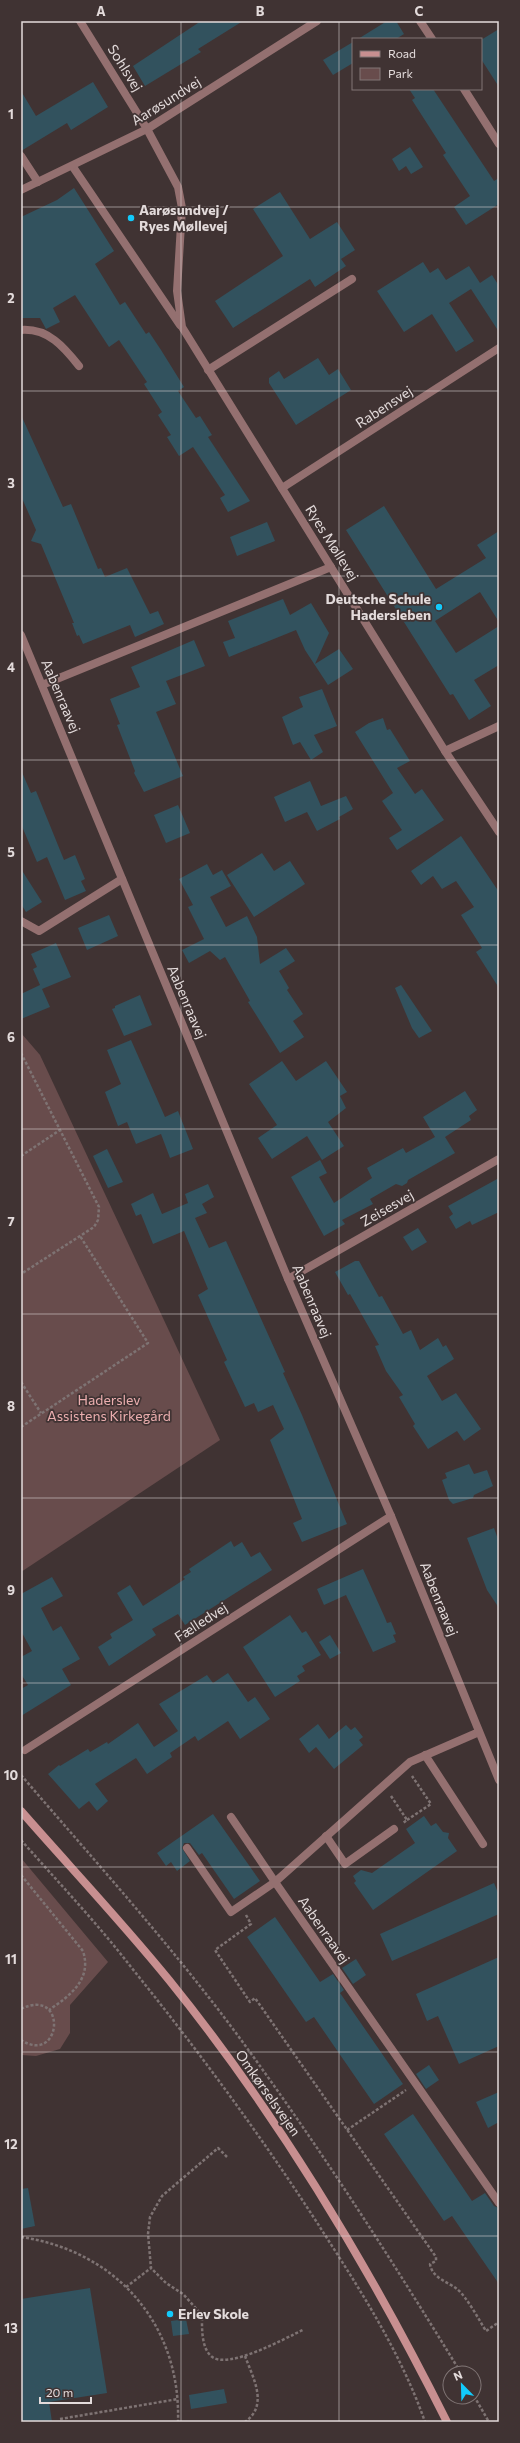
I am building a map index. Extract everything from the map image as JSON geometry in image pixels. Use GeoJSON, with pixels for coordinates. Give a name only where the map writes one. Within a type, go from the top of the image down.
{"type":"FeatureCollection","features":[{"type":"Feature","properties":{"kind":"main road","name":"Omkørselsvejen"},"geometry":{"type":"LineString","coordinates":[[21,1811],[170,1980],[270,2116],[352,2246],[447,2422]]}},
{"type":"Feature","properties":{"kind":"street","name":"Sohlsvej"},"geometry":{"type":"LineString","coordinates":[[80,21],[147,129]]}},
{"type":"Feature","properties":{"kind":"street","name":"Aarøsundvej"},"geometry":{"type":"LineString","coordinates":[[21,190],[73,167],[147,129],[317,21]]}},
{"type":"Feature","properties":{"kind":"street"},"geometry":{"type":"LineString","coordinates":[[420,21],[431,38]]}},
{"type":"Feature","properties":{"kind":"street"},"geometry":{"type":"LineString","coordinates":[[465,90],[499,144]]}},
{"type":"Feature","properties":{"kind":"street","name":"Ryes Møllevej"},"geometry":{"type":"LineString","coordinates":[[147,129],[178,187],[182,208],[177,291],[182,327]]}},
{"type":"Feature","properties":{"kind":"street"},"geometry":{"type":"LineString","coordinates":[[21,156],[38,182]]}},
{"type":"Feature","properties":{"kind":"street","name":"Ryes Møllevej"},"geometry":{"type":"LineString","coordinates":[[73,167],[182,327],[445,751],[499,832]]}},
{"type":"Feature","properties":{"kind":"street"},"geometry":{"type":"LineString","coordinates":[[208,370],[352,279]]}},
{"type":"Feature","properties":{"kind":"street"},"geometry":{"type":"LineString","coordinates":[[21,330],[31,329],[61,342],[79,366]]}},
{"type":"Feature","properties":{"kind":"street","name":"Rabensvej"},"geometry":{"type":"LineString","coordinates":[[282,488],[499,348]]}},
{"type":"Feature","properties":{"kind":"street"},"geometry":{"type":"LineString","coordinates":[[42,685],[331,567]]}},
{"type":"Feature","properties":{"kind":"street","name":"Aabenraavej"},"geometry":{"type":"LineString","coordinates":[[21,635],[288,1279],[391,1516],[499,1780]]}},
{"type":"Feature","properties":{"kind":"street"},"geometry":{"type":"LineString","coordinates":[[445,751],[499,726]]}},
{"type":"Feature","properties":{"kind":"street"},"geometry":{"type":"LineString","coordinates":[[21,921],[39,931],[122,879]]}},
{"type":"Feature","properties":{"kind":"street","name":"Zeisesvej"},"geometry":{"type":"LineString","coordinates":[[288,1279],[499,1158]]}},
{"type":"Feature","properties":{"kind":"street","name":"Fælledvej"},"geometry":{"type":"LineString","coordinates":[[25,1750],[391,1516]]}},
{"type":"Feature","properties":{"kind":"street"},"geometry":{"type":"LineString","coordinates":[[187,1848],[231,1912],[275,1882],[405,1766],[425,1755],[479,1732]]}},
{"type":"Feature","properties":{"kind":"street"},"geometry":{"type":"LineString","coordinates":[[425,1755],[483,1844]]}},
{"type":"Feature","properties":{"kind":"street","name":"Aabenraavej"},"geometry":{"type":"LineString","coordinates":[[231,1817],[499,2203]]}},
{"type":"Feature","properties":{"kind":"street"},"geometry":{"type":"LineString","coordinates":[[326,1836],[345,1864],[394,1829]]}},
{"type":"Feature","properties":{"kind":"path"},"geometry":{"type":"LineString","coordinates":[[21,1053],[99,1208],[96,1224],[21,1274]]}},
{"type":"Feature","properties":{"kind":"path"},"geometry":{"type":"LineString","coordinates":[[21,1156],[60,1130]]}},
{"type":"Feature","properties":{"kind":"path"},"geometry":{"type":"LineString","coordinates":[[21,1427],[148,1343],[80,1236]]}},
{"type":"Feature","properties":{"kind":"path"},"geometry":{"type":"LineString","coordinates":[[21,1382],[41,1413]]}},
{"type":"Feature","properties":{"kind":"path"},"geometry":{"type":"LineString","coordinates":[[394,1829],[430,1804],[405,1766]]}},
{"type":"Feature","properties":{"kind":"path"},"geometry":{"type":"LineString","coordinates":[[384,1785],[407,1820]]}},
{"type":"Feature","properties":{"kind":"path"},"geometry":{"type":"LineString","coordinates":[[21,1840],[130,1965],[266,2144],[340,2258],[388,2339],[415,2393],[425,2422]]}},
{"type":"Feature","properties":{"kind":"path"},"geometry":{"type":"LineString","coordinates":[[21,1875],[83,1951],[87,1963],[84,1975],[75,1989],[50,2010]]}},
{"type":"Feature","properties":{"kind":"path"},"geometry":{"type":"LineString","coordinates":[[251,1910],[245,1914],[251,1924],[215,1950],[250,2002],[255,1998],[436,2257],[436,2261],[430,2264],[430,2268],[444,2282],[458,2289],[486,2331],[499,2322]]}},
{"type":"Feature","properties":{"kind":"path"},"geometry":{"type":"LineString","coordinates":[[21,2009],[35,2004],[50,2010],[55,2019],[55,2030],[50,2039],[40,2045],[29,2045],[21,2040]]}},
{"type":"Feature","properties":{"kind":"path"},"geometry":{"type":"LineString","coordinates":[[347,2130],[415,2083]]}},
{"type":"Feature","properties":{"kind":"path"},"geometry":{"type":"LineString","coordinates":[[227,2157],[218,2148],[162,2196],[150,2217],[148,2234],[151,2268],[166,2283],[183,2294],[202,2315],[203,2341],[210,2356],[226,2360],[245,2356],[303,2330]]}},
{"type":"Feature","properties":{"kind":"path"},"geometry":{"type":"LineString","coordinates":[[21,2237],[59,2245],[79,2253],[97,2264],[126,2287],[144,2307],[165,2344],[172,2364],[178,2399],[178,2422]]}},
{"type":"Feature","properties":{"kind":"path"},"geometry":{"type":"LineString","coordinates":[[126,2287],[151,2268]]}},
{"type":"Feature","properties":{"kind":"path"},"geometry":{"type":"LineString","coordinates":[[245,2356],[258,2397],[254,2414],[245,2422]]}},
{"type":"Feature","properties":{"kind":"path"},"geometry":{"type":"LineString","coordinates":[[60,2419],[178,2399]]}},
{"type":"Feature","properties":{"kind":"path"},"geometry":{"type":"LineString","coordinates":[[479,2405],[489,2422]]}},
{"type":"Feature","properties":{"kind":"green space","name":"Haderslev Assistens Kirkegård"},"geometry":{"type":"Polygon","coordinates":[[[21,1033],[40,1055],[220,1440],[21,1572],[21,1033]]]}},
{"type":"Feature","properties":{"kind":"green space"},"geometry":{"type":"Polygon","coordinates":[[[21,1858],[108,1962],[70,2005],[70,2033],[60,2049],[36,2056],[21,2055],[21,1858]]]}},
{"type":"Feature","properties":{"kind":"building"},"geometry":{"type":"Polygon","coordinates":[[[201,21],[243,21],[198,49],[201,52],[145,86],[133,66],[201,21]]]}},
{"type":"Feature","properties":{"kind":"building"},"geometry":{"type":"Polygon","coordinates":[[[387,21],[396,21],[404,34],[398,38],[360,38],[387,21]]]}},
{"type":"Feature","properties":{"kind":"building"},"geometry":{"type":"Polygon","coordinates":[[[499,29],[499,87],[482,61],[482,39],[499,29]]]}},
{"type":"Feature","properties":{"kind":"building"},"geometry":{"type":"Polygon","coordinates":[[[352,43],[352,64],[333,75],[323,60],[352,43]]]}},
{"type":"Feature","properties":{"kind":"building"},"geometry":{"type":"Polygon","coordinates":[[[93,82],[108,107],[71,130],[67,123],[21,151],[21,91],[36,116],[93,82]]]}},
{"type":"Feature","properties":{"kind":"building"},"geometry":{"type":"Polygon","coordinates":[[[410,90],[434,90],[494,181],[499,178],[499,204],[466,225],[454,207],[470,196],[443,155],[446,153],[412,100],[415,98],[410,90]]]}},
{"type":"Feature","properties":{"kind":"building"},"geometry":{"type":"Polygon","coordinates":[[[410,147],[423,167],[411,174],[406,166],[399,171],[392,159],[410,147]]]}},
{"type":"Feature","properties":{"kind":"building"},"geometry":{"type":"Polygon","coordinates":[[[74,188],[114,251],[95,264],[120,305],[125,302],[146,334],[149,332],[161,350],[184,387],[178,391],[196,418],[200,416],[212,435],[208,437],[250,501],[228,512],[220,498],[225,495],[193,447],[179,456],[167,437],[171,435],[158,415],[162,412],[144,384],[147,382],[119,340],[109,347],[75,295],[53,308],[60,322],[46,329],[40,318],[21,318],[21,217],[57,200],[74,188]]]}},
{"type":"Feature","properties":{"kind":"building"},"geometry":{"type":"Polygon","coordinates":[[[280,192],[310,239],[337,222],[355,250],[341,259],[346,266],[315,287],[310,279],[233,328],[215,301],[283,256],[253,209],[280,192]]]}},
{"type":"Feature","properties":{"kind":"building"},"geometry":{"type":"Polygon","coordinates":[[[423,262],[430,273],[438,268],[446,280],[469,266],[480,283],[492,275],[499,286],[499,332],[471,289],[449,303],[474,341],[456,352],[432,314],[404,332],[377,291],[423,262]]]}},
{"type":"Feature","properties":{"kind":"building"},"geometry":{"type":"Polygon","coordinates":[[[318,358],[329,375],[338,369],[351,390],[296,425],[269,383],[269,378],[279,371],[284,379],[318,358]]]}},
{"type":"Feature","properties":{"kind":"building"},"geometry":{"type":"Polygon","coordinates":[[[21,415],[63,507],[71,504],[98,569],[101,568],[105,577],[127,568],[150,614],[158,611],[164,624],[135,637],[130,625],[83,644],[79,635],[77,636],[72,623],[74,623],[41,544],[31,541],[36,530],[21,496],[21,415]]]}},
{"type":"Feature","properties":{"kind":"building"},"geometry":{"type":"Polygon","coordinates":[[[384,506],[436,589],[486,558],[477,545],[499,531],[499,622],[480,592],[435,621],[456,653],[499,626],[499,665],[474,680],[491,706],[469,720],[453,694],[450,695],[346,530],[384,506]]]}},
{"type":"Feature","properties":{"kind":"building"},"geometry":{"type":"Polygon","coordinates":[[[267,522],[275,541],[237,556],[230,537],[267,522]]]}},
{"type":"Feature","properties":{"kind":"building"},"geometry":{"type":"Polygon","coordinates":[[[283,599],[290,615],[311,603],[329,633],[315,664],[339,649],[353,669],[328,685],[305,650],[296,630],[229,657],[223,642],[235,638],[228,621],[283,599]]]}},
{"type":"Feature","properties":{"kind":"building"},"geometry":{"type":"Polygon","coordinates":[[[194,640],[205,666],[166,681],[176,704],[156,712],[183,776],[144,792],[134,773],[135,771],[117,725],[120,724],[110,699],[140,687],[131,667],[194,640]]]}},
{"type":"Feature","properties":{"kind":"building"},"geometry":{"type":"Polygon","coordinates":[[[322,689],[337,726],[314,735],[323,752],[311,760],[300,742],[293,745],[282,717],[303,707],[299,697],[322,689]]]}},
{"type":"Feature","properties":{"kind":"building"},"geometry":{"type":"Polygon","coordinates":[[[383,718],[387,730],[390,729],[410,761],[397,768],[415,794],[422,789],[444,820],[397,850],[389,838],[402,830],[382,801],[393,793],[355,732],[369,723],[383,718]]]}},
{"type":"Feature","properties":{"kind":"building"},"geometry":{"type":"Polygon","coordinates":[[[21,770],[31,793],[36,791],[64,860],[75,855],[85,879],[81,881],[86,891],[65,900],[47,857],[37,862],[21,824],[21,770]]]}},
{"type":"Feature","properties":{"kind":"building"},"geometry":{"type":"Polygon","coordinates":[[[310,781],[321,806],[346,796],[353,809],[339,817],[340,819],[317,831],[307,812],[285,822],[274,797],[310,781]]]}},
{"type":"Feature","properties":{"kind":"building"},"geometry":{"type":"Polygon","coordinates":[[[178,805],[190,833],[166,843],[154,815],[178,805]]]}},
{"type":"Feature","properties":{"kind":"building"},"geometry":{"type":"Polygon","coordinates":[[[461,836],[499,892],[499,988],[476,952],[482,948],[461,915],[474,907],[456,881],[442,889],[433,876],[421,885],[411,871],[461,836]]]}},
{"type":"Feature","properties":{"kind":"building"},"geometry":{"type":"Polygon","coordinates":[[[262,853],[274,871],[290,861],[305,884],[254,917],[227,875],[262,853]]]}},
{"type":"Feature","properties":{"kind":"building"},"geometry":{"type":"Polygon","coordinates":[[[207,864],[213,875],[222,870],[231,886],[210,897],[226,927],[247,916],[257,937],[260,964],[286,948],[295,961],[279,971],[289,988],[287,990],[303,1014],[293,1021],[304,1037],[280,1053],[248,1002],[250,1001],[225,957],[220,960],[210,951],[189,963],[182,950],[204,939],[188,907],[193,905],[179,879],[207,864]]]}},
{"type":"Feature","properties":{"kind":"building"},"geometry":{"type":"Polygon","coordinates":[[[21,869],[42,902],[26,912],[21,904],[21,869]]]}},
{"type":"Feature","properties":{"kind":"building"},"geometry":{"type":"Polygon","coordinates":[[[109,915],[118,936],[87,950],[78,928],[109,915]]]}},
{"type":"Feature","properties":{"kind":"building"},"geometry":{"type":"Polygon","coordinates":[[[56,943],[71,977],[42,989],[50,1007],[21,1019],[21,994],[40,985],[33,969],[37,967],[31,954],[56,943]]]}},
{"type":"Feature","properties":{"kind":"building"},"geometry":{"type":"Polygon","coordinates":[[[401,985],[432,1031],[419,1038],[412,1028],[395,988],[401,985]]]}},
{"type":"Feature","properties":{"kind":"building"},"geometry":{"type":"Polygon","coordinates":[[[140,995],[152,1025],[124,1036],[112,1009],[115,1008],[115,1006],[140,995]]]}},
{"type":"Feature","properties":{"kind":"building"},"geometry":{"type":"Polygon","coordinates":[[[131,1040],[165,1117],[178,1111],[193,1149],[170,1158],[161,1134],[136,1144],[127,1122],[118,1126],[105,1092],[121,1084],[107,1050],[131,1040]]]}},
{"type":"Feature","properties":{"kind":"building"},"geometry":{"type":"Polygon","coordinates":[[[282,1061],[296,1081],[326,1061],[347,1092],[340,1096],[346,1108],[328,1122],[344,1146],[322,1160],[307,1136],[272,1159],[258,1138],[277,1125],[249,1084],[282,1061]]]}},
{"type":"Feature","properties":{"kind":"building"},"geometry":{"type":"Polygon","coordinates":[[[465,1091],[477,1110],[469,1116],[471,1120],[445,1137],[455,1153],[408,1180],[407,1183],[402,1186],[396,1184],[370,1199],[373,1204],[342,1220],[345,1224],[324,1236],[291,1177],[320,1160],[327,1173],[319,1177],[334,1203],[372,1178],[367,1168],[403,1148],[406,1153],[435,1137],[423,1117],[465,1091]]]}},
{"type":"Feature","properties":{"kind":"building"},"geometry":{"type":"Polygon","coordinates":[[[107,1149],[123,1182],[108,1188],[93,1156],[107,1149]]]}},
{"type":"Feature","properties":{"kind":"building"},"geometry":{"type":"Polygon","coordinates":[[[499,1178],[499,1212],[472,1225],[470,1221],[456,1229],[449,1217],[453,1214],[448,1206],[499,1178]]]}},
{"type":"Feature","properties":{"kind":"building"},"geometry":{"type":"Polygon","coordinates":[[[208,1184],[214,1197],[202,1204],[207,1213],[195,1218],[209,1248],[226,1241],[285,1372],[283,1373],[347,1524],[302,1542],[293,1523],[302,1519],[270,1440],[284,1429],[273,1405],[258,1412],[254,1403],[245,1407],[224,1362],[227,1360],[198,1295],[208,1289],[184,1231],[153,1244],[141,1214],[136,1216],[131,1204],[153,1193],[162,1214],[188,1203],[185,1194],[208,1184]]]}},
{"type":"Feature","properties":{"kind":"building"},"geometry":{"type":"Polygon","coordinates":[[[418,1228],[427,1242],[412,1251],[403,1237],[418,1228]]]}},
{"type":"Feature","properties":{"kind":"building"},"geometry":{"type":"Polygon","coordinates":[[[355,1261],[359,1261],[379,1297],[382,1296],[403,1334],[411,1330],[420,1350],[438,1338],[443,1347],[446,1345],[454,1359],[427,1376],[442,1401],[456,1393],[481,1429],[464,1441],[457,1431],[428,1449],[413,1426],[415,1424],[399,1397],[403,1395],[386,1371],[375,1346],[379,1345],[350,1294],[348,1295],[335,1272],[355,1261]]]}},
{"type":"Feature","properties":{"kind":"building"},"geometry":{"type":"Polygon","coordinates":[[[469,1464],[474,1474],[487,1470],[493,1486],[474,1495],[473,1498],[453,1504],[449,1500],[442,1480],[447,1478],[445,1473],[469,1464]]]}},
{"type":"Feature","properties":{"kind":"building"},"geometry":{"type":"Polygon","coordinates":[[[494,1528],[499,1542],[499,1608],[487,1590],[467,1538],[494,1528]]]}},
{"type":"Feature","properties":{"kind":"building"},"geometry":{"type":"Polygon","coordinates":[[[231,1541],[234,1547],[242,1542],[251,1557],[260,1552],[272,1570],[185,1625],[178,1614],[152,1629],[156,1635],[109,1666],[98,1647],[112,1638],[110,1634],[133,1620],[117,1593],[130,1585],[143,1606],[185,1579],[183,1577],[191,1572],[189,1569],[231,1541]]]}},
{"type":"Feature","properties":{"kind":"building"},"geometry":{"type":"Polygon","coordinates":[[[363,1569],[387,1623],[391,1622],[396,1634],[393,1635],[396,1642],[373,1652],[346,1595],[324,1605],[317,1589],[363,1569]]]}},
{"type":"Feature","properties":{"kind":"building"},"geometry":{"type":"Polygon","coordinates":[[[52,1577],[63,1596],[41,1608],[53,1631],[61,1626],[80,1659],[62,1669],[71,1685],[21,1716],[21,1689],[28,1685],[21,1674],[21,1657],[32,1651],[21,1631],[21,1594],[52,1577]]]}},
{"type":"Feature","properties":{"kind":"building"},"geometry":{"type":"Polygon","coordinates":[[[290,1615],[302,1633],[306,1631],[321,1655],[302,1666],[305,1671],[297,1676],[300,1681],[275,1697],[243,1647],[290,1615]]]}},
{"type":"Feature","properties":{"kind":"building"},"geometry":{"type":"Polygon","coordinates":[[[330,1635],[341,1653],[330,1659],[319,1642],[330,1635]]]}},
{"type":"Feature","properties":{"kind":"building"},"geometry":{"type":"Polygon","coordinates":[[[228,1673],[248,1702],[255,1697],[270,1719],[240,1739],[228,1721],[198,1741],[195,1736],[170,1753],[172,1757],[147,1774],[136,1758],[95,1784],[108,1801],[97,1811],[89,1801],[79,1809],[48,1774],[59,1765],[60,1766],[88,1749],[90,1752],[107,1742],[108,1744],[138,1723],[154,1747],[178,1731],[159,1704],[207,1675],[213,1683],[228,1673]]]}},
{"type":"Feature","properties":{"kind":"building"},"geometry":{"type":"Polygon","coordinates":[[[318,1724],[329,1739],[346,1725],[351,1730],[355,1727],[363,1737],[359,1740],[363,1745],[334,1769],[316,1747],[309,1753],[299,1739],[318,1724]]]}},
{"type":"Feature","properties":{"kind":"building"},"geometry":{"type":"Polygon","coordinates":[[[213,1814],[260,1881],[234,1899],[202,1853],[199,1855],[190,1843],[184,1843],[182,1848],[190,1861],[177,1871],[171,1862],[166,1866],[157,1853],[213,1814]]]}},
{"type":"Feature","properties":{"kind":"building"},"geometry":{"type":"Polygon","coordinates":[[[424,1816],[431,1826],[436,1823],[443,1832],[449,1833],[448,1838],[457,1851],[373,1910],[354,1883],[356,1881],[353,1876],[361,1870],[372,1873],[415,1843],[406,1829],[424,1816]]]}},
{"type":"Feature","properties":{"kind":"building"},"geometry":{"type":"Polygon","coordinates":[[[494,1883],[499,1895],[499,1914],[392,1961],[380,1934],[494,1883]]]}},
{"type":"Feature","properties":{"kind":"building"},"geometry":{"type":"Polygon","coordinates":[[[275,1917],[320,1982],[333,1974],[344,1990],[340,1993],[403,2084],[374,2104],[314,2017],[306,2022],[247,1937],[275,1917]]]}},
{"type":"Feature","properties":{"kind":"building"},"geometry":{"type":"Polygon","coordinates":[[[499,1957],[499,2046],[459,2064],[438,2016],[427,2021],[416,1994],[499,1957]]]}},
{"type":"Feature","properties":{"kind":"building"},"geometry":{"type":"Polygon","coordinates":[[[356,1959],[366,1975],[353,1984],[342,1968],[356,1959]]]}},
{"type":"Feature","properties":{"kind":"building"},"geometry":{"type":"Polygon","coordinates":[[[429,2065],[439,2080],[426,2089],[416,2074],[429,2065]]]}},
{"type":"Feature","properties":{"kind":"building"},"geometry":{"type":"Polygon","coordinates":[[[499,2092],[499,2122],[488,2128],[476,2102],[499,2092]]]}},
{"type":"Feature","properties":{"kind":"building"},"geometry":{"type":"Polygon","coordinates":[[[413,2114],[472,2201],[485,2193],[494,2206],[499,2208],[499,2284],[452,2216],[444,2221],[384,2134],[413,2114]]]}},
{"type":"Feature","properties":{"kind":"building"},"geometry":{"type":"Polygon","coordinates":[[[28,2188],[35,2226],[21,2229],[21,2189],[28,2188]]]}},
{"type":"Feature","properties":{"kind":"building"},"geometry":{"type":"Polygon","coordinates":[[[90,2288],[107,2393],[49,2402],[52,2422],[21,2422],[21,2299],[90,2288]]]}},
{"type":"Feature","properties":{"kind":"building"},"geometry":{"type":"Polygon","coordinates":[[[186,2319],[189,2334],[173,2336],[171,2321],[186,2319]]]}},
{"type":"Feature","properties":{"kind":"building"},"geometry":{"type":"Polygon","coordinates":[[[224,2389],[227,2403],[191,2409],[189,2395],[224,2389]]]}},
{"type":"Feature","properties":{"kind":"place","name":"Aarøsundvej / Ryes Møllevej"},"geometry":{"type":"Point","coordinates":[131,218]}},
{"type":"Feature","properties":{"kind":"place","name":"Deutsche Schule Hadersleben"},"geometry":{"type":"Point","coordinates":[439,607]}},
{"type":"Feature","properties":{"kind":"place","name":"Erlev Skole"},"geometry":{"type":"Point","coordinates":[170,2314]}}]}
